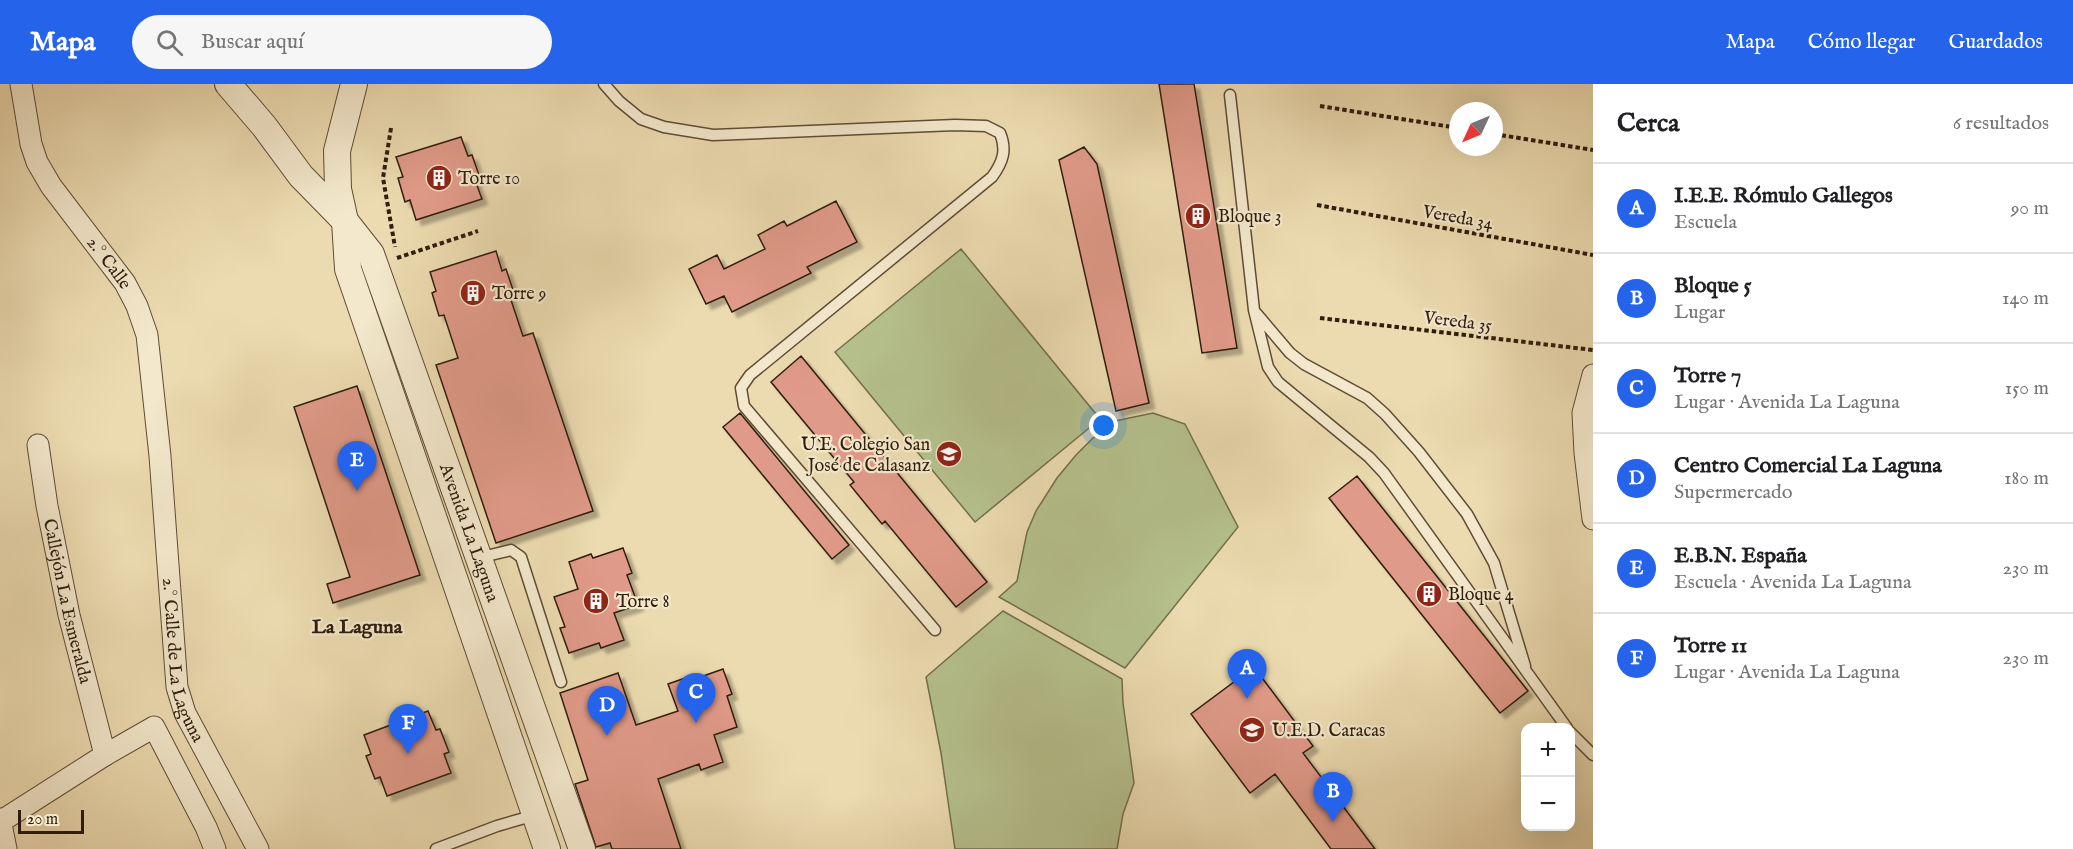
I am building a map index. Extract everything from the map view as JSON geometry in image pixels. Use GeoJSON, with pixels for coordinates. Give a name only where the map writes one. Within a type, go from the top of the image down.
{"type":"FeatureCollection","features":[{"type":"Feature","properties":{"kind":"street","name":"2.° Calle"},"geometry":{"type":"LineString","coordinates":[[21,84],[31,144],[37,162],[51,186],[125,283],[137,306],[147,335],[160,456]]}},
{"type":"Feature","properties":{"kind":"street","name":"Avenida La Laguna"},"geometry":{"type":"LineString","coordinates":[[228,84],[264,126],[301,176],[345,221],[371,254],[582,849]]}},
{"type":"Feature","properties":{"kind":"street","name":"Avenida La Laguna"},"geometry":{"type":"LineString","coordinates":[[354,84],[337,151],[338,189],[345,221],[348,269],[546,849]]}},
{"type":"Feature","properties":{"kind":"street"},"geometry":{"type":"LineString","coordinates":[[1593,375],[1583,413],[1593,519]]}},
{"type":"Feature","properties":{"kind":"street","name":"Callejón La Esmeralda"},"geometry":{"type":"LineString","coordinates":[[38,445],[47,506],[69,615],[105,755]]}},
{"type":"Feature","properties":{"kind":"street","name":"2.° Calle de La Laguna"},"geometry":{"type":"LineString","coordinates":[[160,456],[177,687],[185,713],[258,849]]}},
{"type":"Feature","properties":{"kind":"street","name":"2.° Calle de La Laguna"},"geometry":{"type":"LineString","coordinates":[[105,755],[154,727],[206,827],[214,849]]}},
{"type":"Feature","properties":{"kind":"street"},"geometry":{"type":"LineString","coordinates":[[6,849],[0,821],[105,755]]}},
{"type":"Feature","properties":{"kind":"lane"},"geometry":{"type":"LineString","coordinates":[[604,84],[619,102],[641,118],[664,127],[713,135],[955,125],[986,126],[1000,133],[1005,146],[1002,164],[992,177],[750,375],[741,388],[744,405],[935,630]]}},
{"type":"Feature","properties":{"kind":"lane"},"geometry":{"type":"LineString","coordinates":[[1230,95],[1254,310],[1268,367],[1278,382],[1369,457],[1384,473],[1563,723]]}},
{"type":"Feature","properties":{"kind":"lane"},"geometry":{"type":"LineString","coordinates":[[1254,310],[1290,353],[1304,364],[1367,398],[1385,414],[1419,452],[1467,514],[1494,563],[1528,673]]}},
{"type":"Feature","properties":{"kind":"lane"},"geometry":{"type":"LineString","coordinates":[[478,558],[510,550],[521,557],[561,682]]}},
{"type":"Feature","properties":{"kind":"lane"},"geometry":{"type":"LineString","coordinates":[[1575,737],[1593,755]]}},
{"type":"Feature","properties":{"kind":"lane"},"geometry":{"type":"LineString","coordinates":[[436,849],[497,826],[535,815]]}},
{"type":"Feature","properties":{"kind":"path"},"geometry":{"type":"LineString","coordinates":[[1320,106],[1449,127]]}},
{"type":"Feature","properties":{"kind":"path"},"geometry":{"type":"LineString","coordinates":[[1503,135],[1593,150]]}},
{"type":"Feature","properties":{"kind":"path","name":"Vereda 34"},"geometry":{"type":"LineString","coordinates":[[1317,206],[1593,255]]}},
{"type":"Feature","properties":{"kind":"path"},"geometry":{"type":"LineString","coordinates":[[397,258],[478,231]]}},
{"type":"Feature","properties":{"kind":"path","name":"Vereda 35"},"geometry":{"type":"LineString","coordinates":[[1320,318],[1593,350]]}},
{"type":"Feature","properties":{"kind":"green space"},"geometry":{"type":"Polygon","coordinates":[[[961,249],[1100,419],[975,522],[835,352],[961,249]]]}},
{"type":"Feature","properties":{"kind":"green space"},"geometry":{"type":"Polygon","coordinates":[[[1153,413],[1185,424],[1238,527],[1125,668],[999,597],[1017,581],[1027,532],[1036,511],[1057,478],[1076,455],[1115,421],[1153,413]]]}},
{"type":"Feature","properties":{"kind":"green space"},"geometry":{"type":"Polygon","coordinates":[[[1003,611],[1122,679],[1134,783],[1123,814],[1117,849],[955,849],[941,753],[926,677],[1003,611]]]}},
{"type":"Feature","properties":{"kind":"building","name":"Bloque 3"},"geometry":{"type":"Polygon","coordinates":[[[1159,84],[1194,84],[1237,348],[1202,353],[1159,84]]]}},
{"type":"Feature","properties":{"kind":"building","name":"Torre 10"},"geometry":{"type":"Polygon","coordinates":[[[461,137],[468,156],[472,155],[480,178],[475,180],[482,199],[416,220],[410,200],[405,202],[398,178],[403,177],[396,157],[461,137]]]}},
{"type":"Feature","properties":{"kind":"building"},"geometry":{"type":"Polygon","coordinates":[[[1084,147],[1097,164],[1149,403],[1116,411],[1059,160],[1084,147]]]}},
{"type":"Feature","properties":{"kind":"building"},"geometry":{"type":"Polygon","coordinates":[[[836,201],[857,242],[807,267],[811,273],[732,312],[724,296],[706,304],[689,269],[717,255],[724,269],[765,249],[758,235],[784,221],[787,226],[836,201]]]}},
{"type":"Feature","properties":{"kind":"building"},"geometry":{"type":"Polygon","coordinates":[[[496,251],[502,271],[506,269],[514,293],[509,294],[523,336],[533,333],[593,511],[496,543],[436,365],[458,358],[444,315],[439,316],[432,293],[436,291],[430,272],[496,251]]]}},
{"type":"Feature","properties":{"kind":"building"},"geometry":{"type":"Polygon","coordinates":[[[801,356],[987,582],[956,607],[885,521],[882,524],[850,485],[854,482],[771,382],[801,356]]]}},
{"type":"Feature","properties":{"kind":"building"},"geometry":{"type":"Polygon","coordinates":[[[357,386],[420,575],[333,603],[327,584],[350,577],[294,407],[357,386]]]}},
{"type":"Feature","properties":{"kind":"building"},"geometry":{"type":"Polygon","coordinates":[[[740,413],[849,545],[832,559],[723,427],[740,413]]]}},
{"type":"Feature","properties":{"kind":"building","name":"Bloque 4"},"geometry":{"type":"Polygon","coordinates":[[[1357,476],[1528,691],[1500,713],[1329,498],[1357,476]]]}},
{"type":"Feature","properties":{"kind":"building","name":"Torre 8"},"geometry":{"type":"Polygon","coordinates":[[[623,548],[632,573],[627,575],[638,605],[614,613],[624,640],[601,648],[599,643],[569,653],[560,628],[565,627],[554,597],[578,589],[569,562],[591,554],[593,558],[623,548]]]}},
{"type":"Feature","properties":{"kind":"building","name":"U.E.D. Caracas"},"geometry":{"type":"Polygon","coordinates":[[[1254,667],[1313,746],[1303,753],[1375,849],[1331,849],[1275,774],[1250,793],[1191,714],[1254,667]]]}},
{"type":"Feature","properties":{"kind":"building"},"geometry":{"type":"Polygon","coordinates":[[[723,669],[732,694],[727,696],[737,727],[714,735],[723,762],[701,770],[699,764],[658,779],[681,849],[612,849],[610,843],[596,847],[575,784],[588,780],[560,693],[618,673],[636,725],[678,711],[668,684],[691,676],[692,680],[723,669]]]}},
{"type":"Feature","properties":{"kind":"building"},"geometry":{"type":"Polygon","coordinates":[[[428,711],[436,730],[440,729],[449,752],[444,754],[451,773],[387,796],[380,777],[375,779],[366,756],[371,754],[364,735],[428,711]]]}},
{"type":"Feature","properties":{"kind":"place","name":"Torre 10"},"geometry":{"type":"Point","coordinates":[439,178]}},
{"type":"Feature","properties":{"kind":"place","name":"Bloque 3"},"geometry":{"type":"Point","coordinates":[1198,216]}},
{"type":"Feature","properties":{"kind":"place","name":"Torre 9"},"geometry":{"type":"Point","coordinates":[473,293]}},
{"type":"Feature","properties":{"kind":"place","name":"U.E. Colegio San José de Calasanz"},"geometry":{"type":"Point","coordinates":[949,454]}},
{"type":"Feature","properties":{"kind":"place","name":"E.B.N. España"},"geometry":{"type":"Point","coordinates":[357,491]}},
{"type":"Feature","properties":{"kind":"place","name":"Bloque 4"},"geometry":{"type":"Point","coordinates":[1429,594]}},
{"type":"Feature","properties":{"kind":"place","name":"Torre 8"},"geometry":{"type":"Point","coordinates":[596,601]}},
{"type":"Feature","properties":{"kind":"place","name":"I.E.E. Rómulo Gallegos"},"geometry":{"type":"Point","coordinates":[1247,699]}},
{"type":"Feature","properties":{"kind":"place","name":"Torre 7"},"geometry":{"type":"Point","coordinates":[696,723]}},
{"type":"Feature","properties":{"kind":"place","name":"U.E.D. Caracas"},"geometry":{"type":"Point","coordinates":[1252,730]}},
{"type":"Feature","properties":{"kind":"place","name":"Centro Comercial La Laguna"},"geometry":{"type":"Point","coordinates":[607,736]}},
{"type":"Feature","properties":{"kind":"place","name":"Torre 11"},"geometry":{"type":"Point","coordinates":[408,754]}},
{"type":"Feature","properties":{"kind":"place","name":"Bloque 5"},"geometry":{"type":"Point","coordinates":[1333,822]}},
{"type":"Feature","properties":{"kind":"district","name":"La Laguna"},"geometry":{"type":"Point","coordinates":[357,626]}}]}
